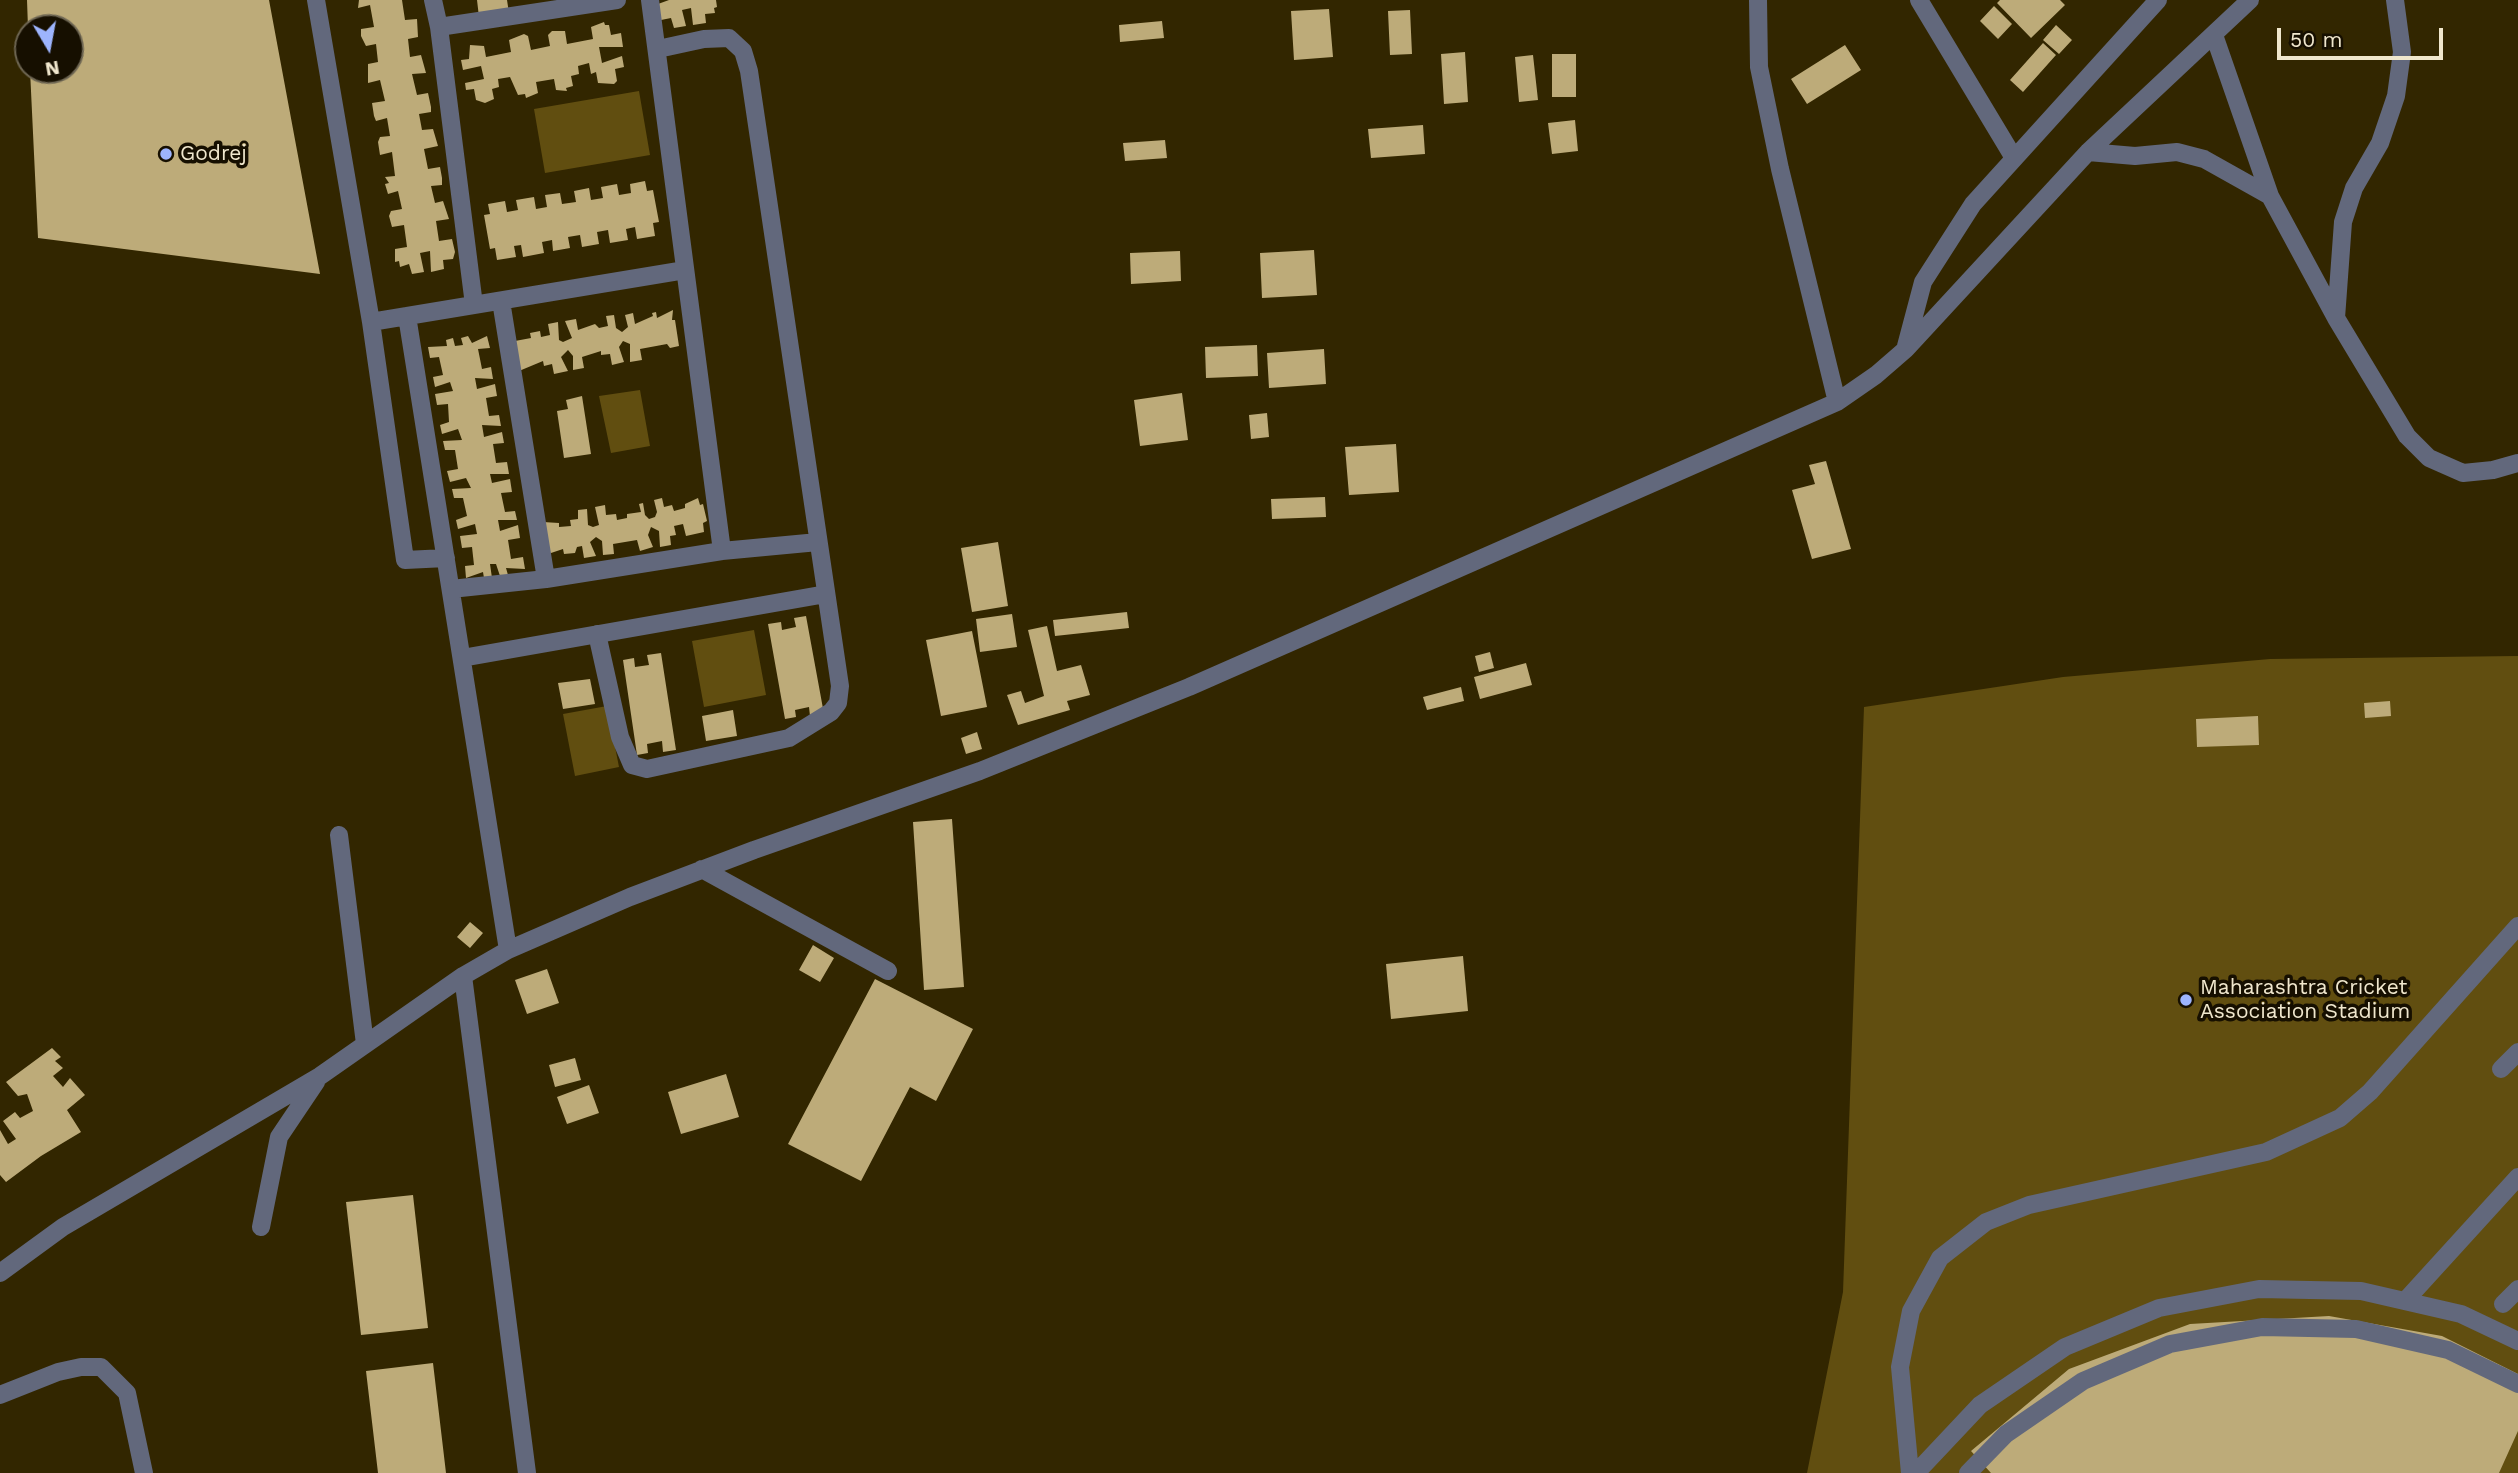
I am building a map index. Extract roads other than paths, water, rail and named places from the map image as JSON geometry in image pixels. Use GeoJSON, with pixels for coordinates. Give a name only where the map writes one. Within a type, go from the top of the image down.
{"type":"FeatureCollection","features":[{"type":"Feature","properties":{"kind":"street"},"geometry":{"type":"LineString","coordinates":[[316,0],[345,188],[371,322],[405,560],[446,558]]}},
{"type":"Feature","properties":{"kind":"street"},"geometry":{"type":"LineString","coordinates":[[433,0],[439,27],[474,305]]}},
{"type":"Feature","properties":{"kind":"street"},"geometry":{"type":"LineString","coordinates":[[439,27],[617,0]]}},
{"type":"Feature","properties":{"kind":"street"},"geometry":{"type":"LineString","coordinates":[[650,0],[722,551]]}},
{"type":"Feature","properties":{"kind":"street"},"geometry":{"type":"LineString","coordinates":[[1758,0],[1759,66],[1780,169],[1836,402]]}},
{"type":"Feature","properties":{"kind":"street"},"geometry":{"type":"LineString","coordinates":[[1919,0],[2014,159]]}},
{"type":"Feature","properties":{"kind":"street"},"geometry":{"type":"LineString","coordinates":[[1906,349],[1923,282],[1973,204],[2158,0]]}},
{"type":"Feature","properties":{"kind":"street"},"geometry":{"type":"LineString","coordinates":[[0,1273],[63,1227],[320,1076],[463,976],[508,950],[702,869],[980,771],[1189,687],[1836,402],[1876,375],[1906,349],[2088,152],[2250,0]]}},
{"type":"Feature","properties":{"kind":"street"},"geometry":{"type":"LineString","coordinates":[[2336,318],[2343,222],[2354,188],[2380,143],[2396,96],[2402,52],[2395,0]]}},
{"type":"Feature","properties":{"kind":"street"},"geometry":{"type":"LineString","coordinates":[[2214,35],[2270,196],[2336,318],[2407,436],[2429,458],[2463,473],[2493,470],[2518,463]]}},
{"type":"Feature","properties":{"kind":"street"},"geometry":{"type":"LineString","coordinates":[[597,634],[621,737],[632,765],[647,769],[789,738],[831,712],[838,703],[840,686],[749,71],[743,51],[729,38],[658,49]]}},
{"type":"Feature","properties":{"kind":"street"},"geometry":{"type":"LineString","coordinates":[[2088,152],[2135,156],[2177,152],[2204,159],[2270,196]]}},
{"type":"Feature","properties":{"kind":"street"},"geometry":{"type":"LineString","coordinates":[[371,322],[685,271]]}},
{"type":"Feature","properties":{"kind":"street"},"geometry":{"type":"LineString","coordinates":[[501,301],[546,579]]}},
{"type":"Feature","properties":{"kind":"street"},"geometry":{"type":"LineString","coordinates":[[407,316],[508,950]]}},
{"type":"Feature","properties":{"kind":"street"},"geometry":{"type":"LineString","coordinates":[[451,589],[546,579],[722,551],[818,542]]}},
{"type":"Feature","properties":{"kind":"street"},"geometry":{"type":"LineString","coordinates":[[462,658],[826,594]]}},
{"type":"Feature","properties":{"kind":"street"},"geometry":{"type":"LineString","coordinates":[[340,835],[365,1044]]}},
{"type":"Feature","properties":{"kind":"street"},"geometry":{"type":"LineString","coordinates":[[702,869],[888,971]]}},
{"type":"Feature","properties":{"kind":"street"},"geometry":{"type":"LineString","coordinates":[[1910,1473],[1900,1367],[1911,1311],[1940,1258],[1986,1222],[2029,1205],[2266,1152],[2340,1118],[2370,1092],[2518,926]]}},
{"type":"Feature","properties":{"kind":"street"},"geometry":{"type":"LineString","coordinates":[[463,976],[527,1473]]}},
{"type":"Feature","properties":{"kind":"street"},"geometry":{"type":"LineString","coordinates":[[2501,1069],[2518,1052]]}},
{"type":"Feature","properties":{"kind":"street"},"geometry":{"type":"LineString","coordinates":[[261,1227],[279,1137],[320,1076]]}},
{"type":"Feature","properties":{"kind":"street"},"geometry":{"type":"LineString","coordinates":[[2404,1301],[2518,1177]]}},
{"type":"Feature","properties":{"kind":"street"},"geometry":{"type":"LineString","coordinates":[[1916,1473],[1980,1405],[2065,1347],[2159,1308],[2259,1289],[2361,1291],[2461,1314],[2518,1341]]}},
{"type":"Feature","properties":{"kind":"street"},"geometry":{"type":"LineString","coordinates":[[2503,1304],[2518,1289]]}},
{"type":"Feature","properties":{"kind":"street"},"geometry":{"type":"LineString","coordinates":[[1968,1473],[2006,1434],[2083,1381],[2170,1344],[2262,1327],[2356,1329],[2448,1350],[2518,1384]]}},
{"type":"Feature","properties":{"kind":"street"},"geometry":{"type":"LineString","coordinates":[[0,1395],[58,1372],[81,1367],[101,1367],[127,1393],[136,1423],[144,1473]]}},
{"type":"Feature","properties":{"kind":"place","name":"Godrej"},"geometry":{"type":"Point","coordinates":[166,154]}},
{"type":"Feature","properties":{"kind":"place","name":"Maharashtra Cricket Association Stadium"},"geometry":{"type":"Point","coordinates":[2186,1000]}}]}
